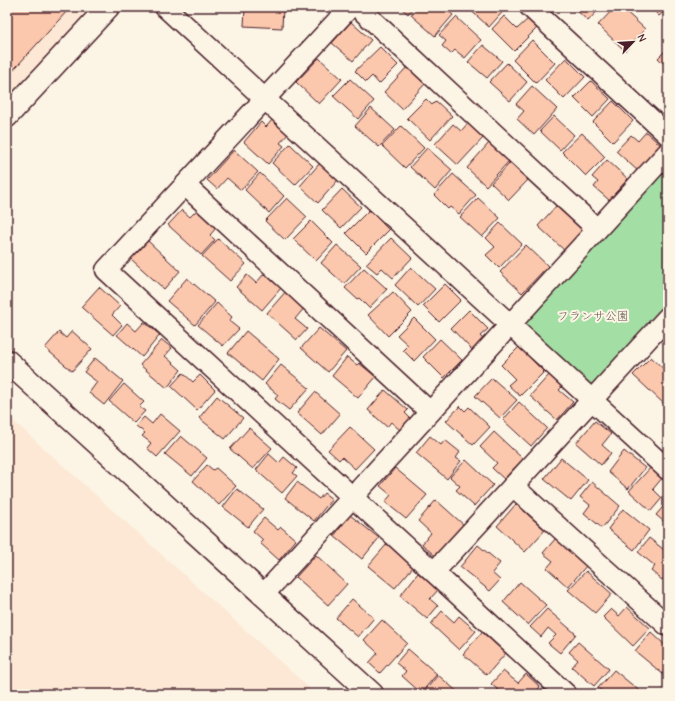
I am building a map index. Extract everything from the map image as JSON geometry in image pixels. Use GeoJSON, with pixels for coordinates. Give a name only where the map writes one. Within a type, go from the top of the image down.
{"type":"FeatureCollection","features":[{"type":"Feature","properties":{"kind":"street"},"geometry":{"type":"LineString","coordinates":[[7,116],[108,7]]}},
{"type":"Feature","properties":{"kind":"street"},"geometry":{"type":"LineString","coordinates":[[165,7],[668,470]]}},
{"type":"Feature","properties":{"kind":"street"},"geometry":{"type":"LineString","coordinates":[[350,7],[106,270],[566,694]]}},
{"type":"Feature","properties":{"kind":"street"},"geometry":{"type":"LineString","coordinates":[[358,7],[597,229]]}},
{"type":"Feature","properties":{"kind":"street"},"geometry":{"type":"LineString","coordinates":[[530,7],[668,135]]}},
{"type":"Feature","properties":{"kind":"street"},"geometry":{"type":"LineString","coordinates":[[264,594],[668,152]]}},
{"type":"Feature","properties":{"kind":"street"},"geometry":{"type":"LineString","coordinates":[[185,185],[430,412]]}},
{"type":"Feature","properties":{"kind":"street"},"geometry":{"type":"LineString","coordinates":[[434,572],[668,317]]}},
{"type":"Feature","properties":{"kind":"street"},"geometry":{"type":"LineString","coordinates":[[7,361],[372,694]]}},
{"type":"Feature","properties":{"kind":"street"},"geometry":{"type":"LineString","coordinates":[[513,486],[668,626]]}},
{"type":"Feature","properties":{"kind":"shaded area"},"geometry":{"type":"Polygon","coordinates":[[[7,7],[108,7],[7,116],[7,7]]]}},
{"type":"Feature","properties":{"kind":"shaded area"},"geometry":{"type":"Polygon","coordinates":[[[7,415],[316,694],[7,694],[7,415]]]}},
{"type":"Feature","properties":{"kind":"green space","name":"フランサ公園"},"geometry":{"type":"Polygon","coordinates":[[[668,152],[668,317],[592,400],[510,325],[668,152]]]}},
{"type":"Feature","properties":{"kind":"building"},"geometry":{"type":"Polygon","coordinates":[[[7,7],[65,7],[68,10],[7,77],[7,7]]]}},
{"type":"Feature","properties":{"kind":"building"},"geometry":{"type":"Polygon","coordinates":[[[245,7],[283,7],[282,28],[244,26],[245,7]]]}},
{"type":"Feature","properties":{"kind":"building"},"geometry":{"type":"Polygon","coordinates":[[[400,7],[414,7],[408,14],[400,7]]]}},
{"type":"Feature","properties":{"kind":"building"},"geometry":{"type":"Polygon","coordinates":[[[417,7],[444,7],[453,15],[435,36],[411,15],[417,7]]]}},
{"type":"Feature","properties":{"kind":"building"},"geometry":{"type":"Polygon","coordinates":[[[467,7],[507,7],[489,27],[467,7]]]}},
{"type":"Feature","properties":{"kind":"building"},"geometry":{"type":"Polygon","coordinates":[[[573,7],[601,7],[588,21],[573,7]]]}},
{"type":"Feature","properties":{"kind":"building"},"geometry":{"type":"Polygon","coordinates":[[[615,7],[621,7],[645,29],[625,51],[598,25],[615,7]]]}},
{"type":"Feature","properties":{"kind":"building"},"geometry":{"type":"Polygon","coordinates":[[[650,7],[668,7],[668,8],[659,16],[650,7]]]}},
{"type":"Feature","properties":{"kind":"building"},"geometry":{"type":"Polygon","coordinates":[[[504,16],[517,29],[528,19],[537,28],[514,51],[492,29],[504,16]]]}},
{"type":"Feature","properties":{"kind":"building"},"geometry":{"type":"Polygon","coordinates":[[[456,17],[481,40],[465,58],[455,50],[451,54],[442,46],[446,41],[439,35],[456,17]]]}},
{"type":"Feature","properties":{"kind":"building"},"geometry":{"type":"Polygon","coordinates":[[[351,22],[371,40],[353,61],[332,43],[351,22]]]}},
{"type":"Feature","properties":{"kind":"building"},"geometry":{"type":"Polygon","coordinates":[[[532,40],[555,63],[536,83],[513,60],[532,40]]]}},
{"type":"Feature","properties":{"kind":"building"},"geometry":{"type":"Polygon","coordinates":[[[483,45],[502,61],[487,78],[468,62],[483,45]]]}},
{"type":"Feature","properties":{"kind":"building"},"geometry":{"type":"Polygon","coordinates":[[[380,47],[398,65],[379,84],[372,76],[366,82],[355,71],[380,47]]]}},
{"type":"Feature","properties":{"kind":"building"},"geometry":{"type":"Polygon","coordinates":[[[668,48],[668,68],[658,58],[668,48]]]}},
{"type":"Feature","properties":{"kind":"building"},"geometry":{"type":"Polygon","coordinates":[[[319,58],[342,79],[319,104],[296,82],[319,58]]]}},
{"type":"Feature","properties":{"kind":"building"},"geometry":{"type":"Polygon","coordinates":[[[566,58],[585,77],[564,99],[545,80],[566,58]]]}},
{"type":"Feature","properties":{"kind":"building"},"geometry":{"type":"Polygon","coordinates":[[[507,63],[527,82],[510,101],[489,82],[507,63]]]}},
{"type":"Feature","properties":{"kind":"building"},"geometry":{"type":"Polygon","coordinates":[[[407,67],[425,84],[402,109],[384,92],[407,67]]]}},
{"type":"Feature","properties":{"kind":"building"},"geometry":{"type":"Polygon","coordinates":[[[350,79],[374,101],[358,119],[333,96],[350,79]]]}},
{"type":"Feature","properties":{"kind":"building"},"geometry":{"type":"Polygon","coordinates":[[[591,81],[610,99],[593,117],[574,98],[591,81]]]}},
{"type":"Feature","properties":{"kind":"building"},"geometry":{"type":"Polygon","coordinates":[[[532,86],[557,109],[534,135],[517,119],[524,111],[516,104],[532,86]]]}},
{"type":"Feature","properties":{"kind":"building"},"geometry":{"type":"Polygon","coordinates":[[[426,99],[432,105],[436,101],[452,116],[430,140],[407,118],[426,99]]]}},
{"type":"Feature","properties":{"kind":"building"},"geometry":{"type":"Polygon","coordinates":[[[613,101],[633,121],[613,142],[593,122],[613,101]]]}},
{"type":"Feature","properties":{"kind":"building"},"geometry":{"type":"Polygon","coordinates":[[[371,108],[395,130],[379,147],[355,126],[371,108]]]}},
{"type":"Feature","properties":{"kind":"building"},"geometry":{"type":"Polygon","coordinates":[[[554,116],[574,135],[560,150],[540,131],[554,116]]]}},
{"type":"Feature","properties":{"kind":"building"},"geometry":{"type":"Polygon","coordinates":[[[272,120],[288,134],[280,143],[284,146],[268,164],[244,142],[261,122],[266,127],[272,120]]]}},
{"type":"Feature","properties":{"kind":"building"},"geometry":{"type":"Polygon","coordinates":[[[469,122],[484,137],[458,165],[435,144],[453,124],[461,131],[469,122]]]}},
{"type":"Feature","properties":{"kind":"building"},"geometry":{"type":"Polygon","coordinates":[[[401,126],[424,148],[405,168],[382,146],[401,126]]]}},
{"type":"Feature","properties":{"kind":"building"},"geometry":{"type":"Polygon","coordinates":[[[646,132],[663,147],[639,172],[616,151],[631,135],[638,141],[646,132]]]}},
{"type":"Feature","properties":{"kind":"building"},"geometry":{"type":"Polygon","coordinates":[[[582,133],[605,157],[586,176],[562,152],[582,133]]]}},
{"type":"Feature","properties":{"kind":"building"},"geometry":{"type":"Polygon","coordinates":[[[489,143],[509,161],[486,186],[467,168],[489,143]]]}},
{"type":"Feature","properties":{"kind":"building"},"geometry":{"type":"Polygon","coordinates":[[[290,144],[313,166],[295,185],[272,163],[290,144]]]}},
{"type":"Feature","properties":{"kind":"building"},"geometry":{"type":"Polygon","coordinates":[[[427,148],[452,170],[435,190],[410,167],[427,148]]]}},
{"type":"Feature","properties":{"kind":"building"},"geometry":{"type":"Polygon","coordinates":[[[234,150],[258,172],[241,190],[227,178],[217,189],[207,180],[234,150]]]}},
{"type":"Feature","properties":{"kind":"building"},"geometry":{"type":"Polygon","coordinates":[[[607,160],[628,179],[609,200],[594,187],[598,182],[592,177],[607,160]]]}},
{"type":"Feature","properties":{"kind":"building"},"geometry":{"type":"Polygon","coordinates":[[[320,163],[338,180],[318,203],[300,186],[320,163]]]}},
{"type":"Feature","properties":{"kind":"building"},"geometry":{"type":"Polygon","coordinates":[[[510,163],[528,180],[509,200],[491,183],[510,163]]]}},
{"type":"Feature","properties":{"kind":"building"},"geometry":{"type":"Polygon","coordinates":[[[260,173],[284,196],[269,213],[245,190],[260,173]]]}},
{"type":"Feature","properties":{"kind":"building"},"geometry":{"type":"Polygon","coordinates":[[[453,174],[476,195],[459,214],[450,207],[448,209],[434,195],[453,174]]]}},
{"type":"Feature","properties":{"kind":"building"},"geometry":{"type":"Polygon","coordinates":[[[342,189],[361,207],[341,228],[322,210],[342,189]]]}},
{"type":"Feature","properties":{"kind":"building"},"geometry":{"type":"Polygon","coordinates":[[[287,198],[307,217],[285,240],[265,221],[287,198]]]}},
{"type":"Feature","properties":{"kind":"building"},"geometry":{"type":"Polygon","coordinates":[[[478,198],[500,218],[482,237],[460,217],[478,198]]]}},
{"type":"Feature","properties":{"kind":"building"},"geometry":{"type":"Polygon","coordinates":[[[556,206],[583,230],[564,250],[538,226],[556,206]]]}},
{"type":"Feature","properties":{"kind":"building"},"geometry":{"type":"Polygon","coordinates":[[[182,210],[190,217],[197,210],[216,228],[210,235],[215,240],[201,255],[168,225],[182,210]]]}},
{"type":"Feature","properties":{"kind":"building"},"geometry":{"type":"Polygon","coordinates":[[[369,210],[389,230],[366,253],[346,233],[369,210]]]}},
{"type":"Feature","properties":{"kind":"building"},"geometry":{"type":"Polygon","coordinates":[[[311,221],[333,243],[316,261],[293,239],[311,221]]]}},
{"type":"Feature","properties":{"kind":"building"},"geometry":{"type":"Polygon","coordinates":[[[500,223],[522,244],[499,268],[486,255],[495,247],[486,238],[500,223]]]}},
{"type":"Feature","properties":{"kind":"building"},"geometry":{"type":"Polygon","coordinates":[[[391,238],[412,258],[393,278],[382,268],[377,273],[366,264],[391,238]]]}},
{"type":"Feature","properties":{"kind":"building"},"geometry":{"type":"Polygon","coordinates":[[[218,239],[246,264],[230,281],[202,256],[218,239]]]}},
{"type":"Feature","properties":{"kind":"building"},"geometry":{"type":"Polygon","coordinates":[[[148,241],[180,271],[164,289],[131,259],[148,241]]]}},
{"type":"Feature","properties":{"kind":"building"},"geometry":{"type":"Polygon","coordinates":[[[337,245],[361,266],[344,284],[321,263],[337,245]]]}},
{"type":"Feature","properties":{"kind":"building"},"geometry":{"type":"Polygon","coordinates":[[[526,245],[548,266],[522,293],[500,272],[526,245]]]}},
{"type":"Feature","properties":{"kind":"building"},"geometry":{"type":"Polygon","coordinates":[[[411,267],[435,289],[418,307],[395,285],[411,267]]]}},
{"type":"Feature","properties":{"kind":"building"},"geometry":{"type":"Polygon","coordinates":[[[364,268],[387,289],[369,308],[359,298],[357,299],[345,288],[364,268]]]}},
{"type":"Feature","properties":{"kind":"building"},"geometry":{"type":"Polygon","coordinates":[[[264,274],[281,288],[262,310],[236,287],[247,275],[256,283],[264,274]]]}},
{"type":"Feature","properties":{"kind":"building"},"geometry":{"type":"Polygon","coordinates":[[[187,278],[215,302],[195,325],[167,301],[187,278]]]}},
{"type":"Feature","properties":{"kind":"building"},"geometry":{"type":"Polygon","coordinates":[[[445,284],[461,300],[439,322],[423,306],[445,284]]]}},
{"type":"Feature","properties":{"kind":"building"},"geometry":{"type":"Polygon","coordinates":[[[99,287],[120,306],[112,315],[122,325],[113,335],[81,307],[99,287]]]}},
{"type":"Feature","properties":{"kind":"building"},"geometry":{"type":"Polygon","coordinates":[[[287,290],[305,307],[295,319],[307,329],[297,340],[267,313],[287,290]]]}},
{"type":"Feature","properties":{"kind":"building"},"geometry":{"type":"Polygon","coordinates":[[[393,292],[412,312],[388,336],[368,315],[393,292]]]}},
{"type":"Feature","properties":{"kind":"building"},"geometry":{"type":"Polygon","coordinates":[[[217,303],[232,317],[229,321],[239,329],[223,346],[198,325],[217,303]]]}},
{"type":"Feature","properties":{"kind":"building"},"geometry":{"type":"Polygon","coordinates":[[[469,310],[488,329],[480,336],[483,339],[472,350],[451,328],[469,310]]]}},
{"type":"Feature","properties":{"kind":"building"},"geometry":{"type":"Polygon","coordinates":[[[414,318],[435,339],[414,361],[403,350],[408,345],[397,335],[414,318]]]}},
{"type":"Feature","properties":{"kind":"building"},"geometry":{"type":"Polygon","coordinates":[[[144,322],[160,335],[142,357],[117,335],[127,323],[136,331],[144,322]]]}},
{"type":"Feature","properties":{"kind":"building"},"geometry":{"type":"Polygon","coordinates":[[[319,328],[346,351],[328,372],[301,348],[319,328]]]}},
{"type":"Feature","properties":{"kind":"building"},"geometry":{"type":"Polygon","coordinates":[[[72,331],[92,349],[72,371],[45,348],[59,332],[66,338],[72,331]]]}},
{"type":"Feature","properties":{"kind":"building"},"geometry":{"type":"Polygon","coordinates":[[[246,331],[279,359],[262,381],[228,353],[246,331]]]}},
{"type":"Feature","properties":{"kind":"building"},"geometry":{"type":"Polygon","coordinates":[[[440,339],[462,360],[444,378],[423,357],[440,339]]]}},
{"type":"Feature","properties":{"kind":"building"},"geometry":{"type":"Polygon","coordinates":[[[162,340],[172,348],[165,356],[181,370],[167,388],[140,365],[162,340]]]}},
{"type":"Feature","properties":{"kind":"building"},"geometry":{"type":"Polygon","coordinates":[[[519,347],[544,372],[520,396],[508,385],[515,379],[501,365],[519,347]]]}},
{"type":"Feature","properties":{"kind":"building"},"geometry":{"type":"Polygon","coordinates":[[[347,357],[357,365],[359,363],[376,377],[358,398],[332,376],[347,357]]]}},
{"type":"Feature","properties":{"kind":"building"},"geometry":{"type":"Polygon","coordinates":[[[651,357],[668,373],[668,398],[663,403],[633,375],[651,357]]]}},
{"type":"Feature","properties":{"kind":"building"},"geometry":{"type":"Polygon","coordinates":[[[95,358],[123,381],[104,405],[89,393],[97,382],[84,372],[95,358]]]}},
{"type":"Feature","properties":{"kind":"building"},"geometry":{"type":"Polygon","coordinates":[[[281,365],[309,388],[289,410],[275,399],[278,395],[265,384],[281,365]]]}},
{"type":"Feature","properties":{"kind":"building"},"geometry":{"type":"Polygon","coordinates":[[[183,373],[193,382],[200,375],[215,390],[197,410],[171,386],[183,373]]]}},
{"type":"Feature","properties":{"kind":"building"},"geometry":{"type":"Polygon","coordinates":[[[549,375],[562,387],[559,390],[573,402],[557,420],[530,396],[549,375]]]}},
{"type":"Feature","properties":{"kind":"building"},"geometry":{"type":"Polygon","coordinates":[[[492,378],[517,400],[500,418],[475,396],[492,378]]]}},
{"type":"Feature","properties":{"kind":"building"},"geometry":{"type":"Polygon","coordinates":[[[124,384],[144,402],[139,407],[145,411],[134,423],[109,401],[124,384]]]}},
{"type":"Feature","properties":{"kind":"building"},"geometry":{"type":"Polygon","coordinates":[[[385,390],[408,410],[405,413],[411,419],[401,431],[391,422],[387,427],[368,410],[385,390]]]}},
{"type":"Feature","properties":{"kind":"building"},"geometry":{"type":"Polygon","coordinates":[[[315,392],[340,414],[322,435],[297,413],[315,392]]]}},
{"type":"Feature","properties":{"kind":"building"},"geometry":{"type":"Polygon","coordinates":[[[217,396],[243,418],[225,439],[199,418],[217,396]]]}},
{"type":"Feature","properties":{"kind":"building"},"geometry":{"type":"Polygon","coordinates":[[[519,402],[547,428],[531,446],[503,420],[519,402]]]}},
{"type":"Feature","properties":{"kind":"building"},"geometry":{"type":"Polygon","coordinates":[[[460,406],[465,411],[469,407],[490,427],[473,445],[446,421],[460,406]]]}},
{"type":"Feature","properties":{"kind":"building"},"geometry":{"type":"Polygon","coordinates":[[[160,414],[180,431],[157,457],[147,448],[151,443],[142,436],[145,433],[136,426],[144,417],[152,424],[160,414]]]}},
{"type":"Feature","properties":{"kind":"building"},"geometry":{"type":"Polygon","coordinates":[[[595,421],[611,434],[602,445],[611,453],[601,465],[576,443],[595,421]]]}},
{"type":"Feature","properties":{"kind":"building"},"geometry":{"type":"Polygon","coordinates":[[[350,427],[374,449],[355,469],[342,457],[339,460],[328,450],[350,427]]]}},
{"type":"Feature","properties":{"kind":"building"},"geometry":{"type":"Polygon","coordinates":[[[249,428],[272,448],[253,469],[230,449],[249,428]]]}},
{"type":"Feature","properties":{"kind":"building"},"geometry":{"type":"Polygon","coordinates":[[[494,432],[523,459],[504,479],[492,468],[497,463],[480,447],[494,432]]]}},
{"type":"Feature","properties":{"kind":"building"},"geometry":{"type":"Polygon","coordinates":[[[181,436],[207,458],[192,476],[165,454],[181,436]]]}},
{"type":"Feature","properties":{"kind":"building"},"geometry":{"type":"Polygon","coordinates":[[[430,436],[441,445],[445,440],[460,452],[456,458],[461,461],[447,479],[416,453],[430,436]]]}},
{"type":"Feature","properties":{"kind":"building"},"geometry":{"type":"Polygon","coordinates":[[[624,451],[645,468],[628,489],[608,472],[624,451]]]}},
{"type":"Feature","properties":{"kind":"building"},"geometry":{"type":"Polygon","coordinates":[[[269,454],[279,463],[284,457],[297,468],[293,473],[297,476],[282,493],[256,470],[269,454]]]}},
{"type":"Feature","properties":{"kind":"building"},"geometry":{"type":"Polygon","coordinates":[[[561,458],[588,480],[571,501],[544,479],[561,458]]]}},
{"type":"Feature","properties":{"kind":"building"},"geometry":{"type":"Polygon","coordinates":[[[466,460],[493,485],[474,506],[456,490],[460,486],[450,477],[466,460]]]}},
{"type":"Feature","properties":{"kind":"building"},"geometry":{"type":"Polygon","coordinates":[[[207,465],[213,470],[216,468],[236,486],[219,505],[193,481],[207,465]]]}},
{"type":"Feature","properties":{"kind":"building"},"geometry":{"type":"Polygon","coordinates":[[[652,466],[663,477],[653,489],[662,498],[651,511],[629,491],[652,466]]]}},
{"type":"Feature","properties":{"kind":"building"},"geometry":{"type":"Polygon","coordinates":[[[395,468],[427,495],[406,519],[385,502],[391,495],[380,486],[395,468]]]}},
{"type":"Feature","properties":{"kind":"building"},"geometry":{"type":"Polygon","coordinates":[[[297,482],[319,499],[324,493],[332,499],[314,521],[285,498],[297,482]]]}},
{"type":"Feature","properties":{"kind":"building"},"geometry":{"type":"Polygon","coordinates":[[[592,482],[620,506],[602,528],[584,513],[590,505],[580,497],[592,482]]]}},
{"type":"Feature","properties":{"kind":"building"},"geometry":{"type":"Polygon","coordinates":[[[237,489],[263,509],[248,527],[223,507],[237,489]]]}},
{"type":"Feature","properties":{"kind":"building"},"geometry":{"type":"Polygon","coordinates":[[[436,500],[465,526],[437,558],[422,544],[431,533],[418,521],[436,500]]]}},
{"type":"Feature","properties":{"kind":"building"},"geometry":{"type":"Polygon","coordinates":[[[668,501],[668,525],[656,515],[668,501]]]}},
{"type":"Feature","properties":{"kind":"building"},"geometry":{"type":"Polygon","coordinates":[[[516,504],[545,530],[525,552],[497,526],[516,504]]]}},
{"type":"Feature","properties":{"kind":"building"},"geometry":{"type":"Polygon","coordinates":[[[623,509],[649,530],[634,550],[608,529],[623,509]]]}},
{"type":"Feature","properties":{"kind":"building"},"geometry":{"type":"Polygon","coordinates":[[[350,515],[379,538],[362,559],[334,536],[350,515]]]}},
{"type":"Feature","properties":{"kind":"building"},"geometry":{"type":"Polygon","coordinates":[[[264,518],[278,530],[281,527],[296,540],[279,560],[260,543],[263,540],[253,531],[264,518]]]}},
{"type":"Feature","properties":{"kind":"building"},"geometry":{"type":"Polygon","coordinates":[[[556,538],[587,565],[568,587],[547,568],[553,561],[543,553],[556,538]]]}},
{"type":"Feature","properties":{"kind":"building"},"geometry":{"type":"Polygon","coordinates":[[[649,538],[668,553],[668,573],[662,580],[651,571],[655,566],[638,552],[649,538]]]}},
{"type":"Feature","properties":{"kind":"building"},"geometry":{"type":"Polygon","coordinates":[[[387,544],[414,566],[395,588],[368,566],[387,544]]]}},
{"type":"Feature","properties":{"kind":"building"},"geometry":{"type":"Polygon","coordinates":[[[478,545],[500,563],[492,573],[500,580],[490,591],[460,567],[478,545]]]}},
{"type":"Feature","properties":{"kind":"building"},"geometry":{"type":"Polygon","coordinates":[[[316,555],[347,584],[328,605],[296,577],[316,555]]]}},
{"type":"Feature","properties":{"kind":"building"},"geometry":{"type":"Polygon","coordinates":[[[586,571],[612,594],[595,613],[568,590],[586,571]]]}},
{"type":"Feature","properties":{"kind":"building"},"geometry":{"type":"Polygon","coordinates":[[[418,573],[438,590],[430,599],[438,606],[427,619],[400,596],[418,573]]]}},
{"type":"Feature","properties":{"kind":"building"},"geometry":{"type":"Polygon","coordinates":[[[520,582],[546,605],[528,625],[503,602],[520,582]]]}},
{"type":"Feature","properties":{"kind":"building"},"geometry":{"type":"Polygon","coordinates":[[[352,599],[374,618],[358,637],[336,618],[352,599]]]}},
{"type":"Feature","properties":{"kind":"building"},"geometry":{"type":"Polygon","coordinates":[[[627,607],[650,628],[633,646],[603,617],[611,609],[619,616],[627,607]]]}},
{"type":"Feature","properties":{"kind":"building"},"geometry":{"type":"Polygon","coordinates":[[[547,609],[576,634],[560,653],[548,643],[556,635],[548,628],[541,637],[530,627],[547,609]]]}},
{"type":"Feature","properties":{"kind":"building"},"geometry":{"type":"Polygon","coordinates":[[[442,611],[454,622],[459,616],[476,631],[459,650],[431,624],[442,611]]]}},
{"type":"Feature","properties":{"kind":"building"},"geometry":{"type":"Polygon","coordinates":[[[382,620],[407,643],[380,673],[369,663],[378,653],[364,640],[382,620]]]}},
{"type":"Feature","properties":{"kind":"building"},"geometry":{"type":"Polygon","coordinates":[[[482,632],[506,653],[487,675],[463,654],[482,632]]]}},
{"type":"Feature","properties":{"kind":"building"},"geometry":{"type":"Polygon","coordinates":[[[651,632],[666,646],[668,644],[668,670],[664,675],[635,651],[651,632]]]}},
{"type":"Feature","properties":{"kind":"building"},"geometry":{"type":"Polygon","coordinates":[[[578,642],[609,669],[594,686],[572,667],[578,660],[569,652],[578,642]]]}},
{"type":"Feature","properties":{"kind":"building"},"geometry":{"type":"Polygon","coordinates":[[[408,649],[437,674],[421,693],[402,676],[406,671],[396,663],[408,649]]]}},
{"type":"Feature","properties":{"kind":"building"},"geometry":{"type":"Polygon","coordinates":[[[614,670],[642,693],[605,694],[598,688],[614,670]]]}},
{"type":"Feature","properties":{"kind":"building"},"geometry":{"type":"Polygon","coordinates":[[[503,671],[518,683],[526,674],[540,687],[534,694],[503,694],[491,684],[503,671]]]}},
{"type":"Feature","properties":{"kind":"building"},"geometry":{"type":"Polygon","coordinates":[[[438,675],[460,694],[423,693],[438,675]]]}},
{"type":"Feature","properties":{"kind":"building"},"geometry":{"type":"Polygon","coordinates":[[[546,688],[552,694],[541,694],[546,688]]]}}]}
